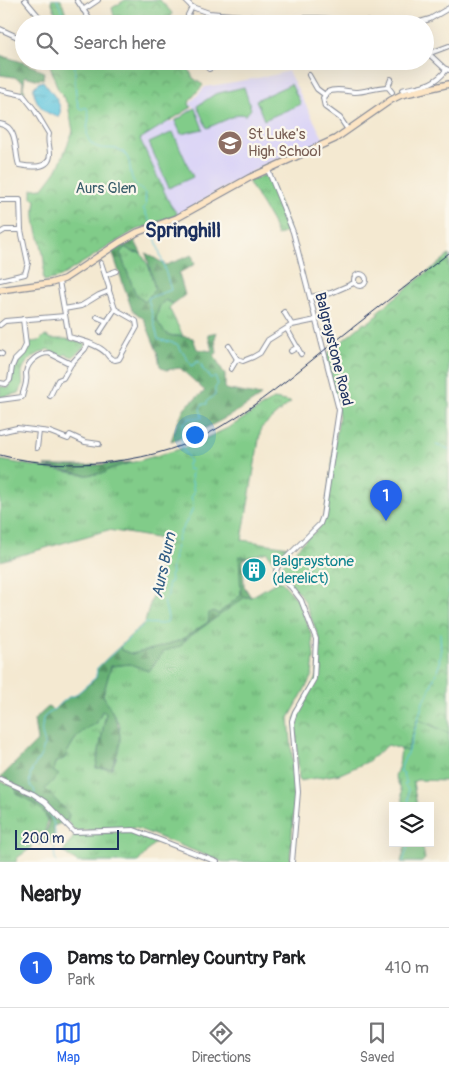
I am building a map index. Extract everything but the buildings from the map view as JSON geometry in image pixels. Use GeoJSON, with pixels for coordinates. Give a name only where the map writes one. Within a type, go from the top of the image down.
{"type":"FeatureCollection","features":[{"type":"Feature","properties":{"kind":"street"},"geometry":{"type":"LineString","coordinates":[[25,0],[38,15]]}},
{"type":"Feature","properties":{"kind":"street"},"geometry":{"type":"LineString","coordinates":[[78,0],[86,15]]}},
{"type":"Feature","properties":{"kind":"street"},"geometry":{"type":"LineString","coordinates":[[83,10],[98,0]]}},
{"type":"Feature","properties":{"kind":"street"},"geometry":{"type":"LineString","coordinates":[[185,0],[192,7],[209,13],[232,15]]}},
{"type":"Feature","properties":{"kind":"street"},"geometry":{"type":"LineString","coordinates":[[188,15],[192,7]]}},
{"type":"Feature","properties":{"kind":"street"},"geometry":{"type":"LineString","coordinates":[[434,17],[449,8]]}},
{"type":"Feature","properties":{"kind":"street"},"geometry":{"type":"LineString","coordinates":[[0,29],[15,36]]}},
{"type":"Feature","properties":{"kind":"street"},"geometry":{"type":"LineString","coordinates":[[434,51],[449,46]]}},
{"type":"Feature","properties":{"kind":"street"},"geometry":{"type":"LineString","coordinates":[[402,90],[407,87],[434,82],[441,78],[448,70],[434,59]]}},
{"type":"Feature","properties":{"kind":"street"},"geometry":{"type":"LineString","coordinates":[[316,74],[310,77],[317,89],[324,95]]}},
{"type":"Feature","properties":{"kind":"street"},"geometry":{"type":"LineString","coordinates":[[388,87],[391,79]]}},
{"type":"Feature","properties":{"kind":"street"},"geometry":{"type":"LineString","coordinates":[[0,290],[59,281],[138,232],[177,218],[249,178],[327,143],[391,100],[401,95],[449,84]]}},
{"type":"Feature","properties":{"kind":"street"},"geometry":{"type":"LineString","coordinates":[[348,130],[340,118],[325,107],[323,102],[324,95],[332,90],[358,92],[388,87]]}},
{"type":"Feature","properties":{"kind":"street"},"geometry":{"type":"LineString","coordinates":[[388,87],[392,92]]}},
{"type":"Feature","properties":{"kind":"street"},"geometry":{"type":"LineString","coordinates":[[0,90],[23,96],[34,109],[49,134],[49,162],[40,166],[19,165],[16,140],[6,125],[0,124]]}},
{"type":"Feature","properties":{"kind":"street","name":"Balgraystone Road"},"geometry":{"type":"LineString","coordinates":[[268,170],[293,232],[339,413],[326,502],[320,524],[278,566],[276,571],[276,574],[291,587],[301,600],[316,639],[315,675],[292,721],[298,792],[292,862]]}},
{"type":"Feature","properties":{"kind":"street"},"geometry":{"type":"LineString","coordinates":[[0,200],[20,200],[20,230],[28,263],[26,274],[0,280]]}},
{"type":"Feature","properties":{"kind":"street"},"geometry":{"type":"LineString","coordinates":[[0,233],[5,230],[20,230]]}},
{"type":"Feature","properties":{"kind":"street"},"geometry":{"type":"LineString","coordinates":[[59,281],[69,337],[84,340],[106,353],[113,360],[119,359],[137,324],[136,321],[115,309],[101,263]]}},
{"type":"Feature","properties":{"kind":"street"},"geometry":{"type":"LineString","coordinates":[[355,268],[357,274]]}},
{"type":"Feature","properties":{"kind":"street"},"geometry":{"type":"LineString","coordinates":[[105,274],[116,271]]}},
{"type":"Feature","properties":{"kind":"street"},"geometry":{"type":"LineString","coordinates":[[354,283],[353,279],[357,274]]}},
{"type":"Feature","properties":{"kind":"street"},"geometry":{"type":"LineString","coordinates":[[357,274],[363,274],[366,277],[364,285]]}},
{"type":"Feature","properties":{"kind":"street"},"geometry":{"type":"LineString","coordinates":[[310,297],[331,293],[354,283]]}},
{"type":"Feature","properties":{"kind":"street"},"geometry":{"type":"LineString","coordinates":[[354,283],[360,286],[364,285]]}},
{"type":"Feature","properties":{"kind":"street"},"geometry":{"type":"LineString","coordinates":[[364,285],[367,289]]}},
{"type":"Feature","properties":{"kind":"street"},"geometry":{"type":"LineString","coordinates":[[64,309],[81,306],[99,295],[109,292]]}},
{"type":"Feature","properties":{"kind":"street"},"geometry":{"type":"LineString","coordinates":[[100,332],[115,309]]}},
{"type":"Feature","properties":{"kind":"street"},"geometry":{"type":"LineString","coordinates":[[284,312],[292,325]]}},
{"type":"Feature","properties":{"kind":"street"},"geometry":{"type":"LineString","coordinates":[[1,323],[65,316]]}},
{"type":"Feature","properties":{"kind":"street"},"geometry":{"type":"LineString","coordinates":[[98,317],[106,321]]}},
{"type":"Feature","properties":{"kind":"street"},"geometry":{"type":"LineString","coordinates":[[0,383],[6,384],[10,380],[15,360],[22,353],[26,345],[24,319]]}},
{"type":"Feature","properties":{"kind":"street"},"geometry":{"type":"LineString","coordinates":[[237,359],[242,360],[253,357],[260,352],[268,340],[292,325],[316,320]]}},
{"type":"Feature","properties":{"kind":"street"},"geometry":{"type":"LineString","coordinates":[[287,329],[302,354]]}},
{"type":"Feature","properties":{"kind":"street"},"geometry":{"type":"LineString","coordinates":[[50,396],[58,380],[63,378],[71,364],[88,343]]}},
{"type":"Feature","properties":{"kind":"street"},"geometry":{"type":"LineString","coordinates":[[229,346],[237,359]]}},
{"type":"Feature","properties":{"kind":"street"},"geometry":{"type":"LineString","coordinates":[[291,351],[298,347]]}},
{"type":"Feature","properties":{"kind":"street"},"geometry":{"type":"LineString","coordinates":[[0,400],[22,397],[29,364],[45,352],[71,364]]}},
{"type":"Feature","properties":{"kind":"street"},"geometry":{"type":"LineString","coordinates":[[231,369],[237,359]]}},
{"type":"Feature","properties":{"kind":"street"},"geometry":{"type":"LineString","coordinates":[[0,432],[17,428],[54,434],[64,439],[68,439],[70,435],[85,442],[99,444]]}},
{"type":"Feature","properties":{"kind":"street"},"geometry":{"type":"LineString","coordinates":[[37,448],[39,431]]}},
{"type":"Feature","properties":{"kind":"street"},"geometry":{"type":"LineString","coordinates":[[0,779],[33,794],[45,802],[74,832],[134,830],[217,862]]}},
{"type":"Feature","properties":{"kind":"shaded area","name":"St Luke's High School"},"geometry":{"type":"Polygon","coordinates":[[[288,71],[324,140],[261,166],[178,215],[170,204],[140,139],[194,107],[190,105],[192,101],[205,87],[288,71]]]}},
{"type":"Feature","properties":{"kind":"green space"},"geometry":{"type":"Polygon","coordinates":[[[51,0],[61,0],[67,15],[56,15],[51,0]]]}},
{"type":"Feature","properties":{"kind":"green space"},"geometry":{"type":"Polygon","coordinates":[[[125,0],[160,0],[172,13],[171,15],[114,15],[112,8],[125,0]]]}},
{"type":"Feature","properties":{"kind":"green space"},"geometry":{"type":"Polygon","coordinates":[[[0,55],[15,60],[15,70],[40,70],[44,72],[43,79],[39,80],[25,76],[23,88],[25,92],[22,92],[23,81],[14,77],[0,75],[0,55]]]}},
{"type":"Feature","properties":{"kind":"green space","name":"Aurs Glen"},"geometry":{"type":"Polygon","coordinates":[[[52,70],[189,70],[193,78],[203,85],[190,100],[189,105],[192,107],[140,139],[170,204],[178,215],[134,231],[58,278],[44,281],[43,253],[35,216],[36,199],[32,198],[32,189],[43,188],[58,168],[73,131],[68,105],[57,87],[52,70]]]}},
{"type":"Feature","properties":{"kind":"green space"},"geometry":{"type":"Polygon","coordinates":[[[291,84],[301,104],[264,120],[256,100],[291,84]]]}},
{"type":"Feature","properties":{"kind":"green space"},"geometry":{"type":"Polygon","coordinates":[[[244,87],[251,109],[246,115],[239,114],[207,128],[197,106],[215,94],[244,87]]]}},
{"type":"Feature","properties":{"kind":"green space"},"geometry":{"type":"Polygon","coordinates":[[[195,108],[203,129],[181,134],[175,121],[195,108]]]}},
{"type":"Feature","properties":{"kind":"green space"},"geometry":{"type":"Polygon","coordinates":[[[173,132],[193,177],[169,188],[149,143],[173,132]]]}},
{"type":"Feature","properties":{"kind":"green space"},"geometry":{"type":"Polygon","coordinates":[[[265,175],[269,178],[289,230],[277,236],[272,222],[248,181],[265,175]]]}},
{"type":"Feature","properties":{"kind":"green space"},"geometry":{"type":"Polygon","coordinates":[[[130,238],[134,239],[141,253],[133,252],[125,247],[120,253],[136,295],[145,302],[155,289],[146,253],[166,265],[192,255],[195,264],[179,273],[185,295],[173,304],[165,300],[159,307],[156,319],[164,331],[171,336],[193,338],[197,349],[212,351],[208,334],[217,332],[215,338],[217,353],[214,355],[225,375],[225,389],[261,396],[195,433],[171,441],[185,407],[205,391],[180,368],[166,370],[160,366],[157,351],[144,319],[132,310],[112,251],[130,238]]]}},
{"type":"Feature","properties":{"kind":"green space"},"geometry":{"type":"Polygon","coordinates":[[[124,247],[133,252],[141,253],[149,267],[155,289],[145,302],[136,295],[120,253],[124,247]]]}},
{"type":"Feature","properties":{"kind":"green space"},"geometry":{"type":"Polygon","coordinates":[[[449,255],[449,733],[417,719],[407,751],[388,745],[367,762],[340,774],[299,781],[295,718],[317,676],[319,638],[304,600],[295,588],[278,572],[279,568],[306,539],[320,527],[325,515],[339,416],[327,357],[328,353],[364,323],[366,324],[379,314],[377,312],[449,255]]]}},
{"type":"Feature","properties":{"kind":"green space"},"geometry":{"type":"Polygon","coordinates":[[[165,300],[173,304],[169,308],[183,336],[166,334],[156,319],[159,307],[165,300]]]}},
{"type":"Feature","properties":{"kind":"green space"},"geometry":{"type":"Polygon","coordinates":[[[46,336],[52,339],[66,339],[85,343],[86,345],[73,357],[65,354],[63,356],[55,355],[48,349],[34,357],[27,362],[23,369],[23,383],[19,393],[0,397],[0,386],[9,388],[15,363],[27,350],[30,342],[39,341],[46,336]]]}},
{"type":"Feature","properties":{"kind":"green space"},"geometry":{"type":"Polygon","coordinates":[[[274,399],[291,402],[261,428],[242,540],[289,547],[276,566],[267,552],[247,558],[242,556],[241,595],[208,622],[245,597],[251,597],[280,580],[298,600],[312,636],[314,657],[312,676],[289,718],[295,791],[290,862],[223,862],[136,828],[75,831],[67,821],[69,815],[66,810],[45,789],[58,775],[53,771],[55,763],[65,758],[73,742],[81,733],[96,724],[102,711],[106,712],[96,768],[112,768],[116,759],[120,726],[103,695],[111,666],[130,664],[149,671],[164,651],[183,642],[206,624],[181,640],[158,648],[132,654],[121,650],[120,646],[145,622],[168,540],[108,530],[0,561],[0,460],[86,475],[104,473],[109,469],[187,447],[230,427],[274,399]]]}},
{"type":"Feature","properties":{"kind":"green space"},"geometry":{"type":"Polygon","coordinates":[[[132,462],[109,469],[105,473],[86,475],[45,466],[82,466],[132,462]]]}},
{"type":"Feature","properties":{"kind":"green space"},"geometry":{"type":"Polygon","coordinates":[[[239,556],[247,558],[243,560],[244,586],[251,597],[245,597],[185,640],[181,646],[164,651],[149,671],[130,664],[111,666],[103,695],[119,731],[120,739],[116,757],[111,768],[96,768],[106,713],[102,711],[96,724],[81,733],[73,742],[65,758],[55,763],[53,771],[59,775],[45,789],[69,815],[67,821],[54,826],[54,845],[46,841],[43,834],[47,830],[48,821],[43,811],[17,794],[15,784],[1,777],[37,741],[34,720],[48,707],[53,710],[96,678],[97,668],[120,646],[121,650],[132,654],[157,648],[181,640],[208,622],[209,613],[214,611],[218,614],[241,595],[239,556]]]}},
{"type":"Feature","properties":{"kind":"green space"},"geometry":{"type":"Polygon","coordinates":[[[417,719],[449,733],[448,781],[417,780],[413,782],[416,802],[403,802],[395,776],[399,765],[401,749],[407,751],[417,719]]]}},
{"type":"Feature","properties":{"kind":"green space"},"geometry":{"type":"Polygon","coordinates":[[[0,781],[16,788],[17,794],[36,804],[45,814],[47,820],[43,834],[46,841],[40,845],[36,840],[31,843],[31,848],[17,858],[16,862],[0,862],[0,781]]]}},
{"type":"Feature","properties":{"kind":"green space"},"geometry":{"type":"Polygon","coordinates":[[[131,831],[156,841],[138,862],[77,862],[63,852],[75,835],[131,831]]]}},
{"type":"Feature","properties":{"kind":"green space"},"geometry":{"type":"Polygon","coordinates":[[[405,847],[423,847],[425,859],[422,862],[401,862],[405,847]]]}},
{"type":"Feature","properties":{"kind":"water"},"geometry":{"type":"Polygon","coordinates":[[[43,81],[58,102],[60,107],[59,116],[54,116],[45,111],[35,97],[34,87],[43,81]]]}},
{"type":"Feature","properties":{"kind":"waterway","name":"Aurs Burn"},"geometry":{"type":"LineString","coordinates":[[57,0],[63,15]]}},
{"type":"Feature","properties":{"kind":"waterway","name":"Aurs Burn"},"geometry":{"type":"LineString","coordinates":[[75,70],[76,96],[79,108],[86,107],[89,115],[88,139],[94,146],[120,150],[127,156],[133,180],[145,194],[146,206],[143,208],[151,224]]}},
{"type":"Feature","properties":{"kind":"waterway","name":"Aurs Burn"},"geometry":{"type":"LineString","coordinates":[[35,794],[34,789],[30,786],[30,780],[32,769],[40,757],[44,746],[43,718],[70,696],[74,696],[96,677],[97,668],[145,623],[161,624],[167,622],[168,618],[164,601],[168,596],[168,583],[171,581],[171,569],[178,538],[191,513],[193,502],[191,497],[194,493],[191,476],[193,470],[188,469],[190,462],[182,447],[181,432],[183,424],[190,418],[202,418],[200,408],[203,404],[207,404],[207,401],[215,395],[215,388],[218,384],[215,377],[210,378],[198,361],[192,366],[177,344],[158,339],[148,298],[171,290],[153,230]]}},
{"type":"Feature","properties":{"kind":"waterway"},"geometry":{"type":"LineString","coordinates":[[436,445],[449,449]]}},
{"type":"Feature","properties":{"kind":"waterway"},"geometry":{"type":"LineString","coordinates":[[409,802],[408,789],[404,785],[407,783],[403,775],[404,773],[399,772],[410,746],[424,699],[427,696],[440,663],[440,633]]}},
{"type":"Feature","properties":{"kind":"waterway","name":"Aurs Burn"},"geometry":{"type":"LineString","coordinates":[[36,798],[36,801],[45,809],[53,821],[56,862]]}},
{"type":"Feature","properties":{"kind":"waterway"},"geometry":{"type":"LineString","coordinates":[[403,862],[408,847]]}},
{"type":"Feature","properties":{"kind":"railway"},"geometry":{"type":"LineString","coordinates":[[0,455],[54,463],[113,462],[169,450],[196,440],[220,427],[261,400],[449,253]]}},
{"type":"Feature","properties":{"kind":"place","name":"St Luke's High School"},"geometry":{"type":"Point","coordinates":[230,143]}},
{"type":"Feature","properties":{"kind":"place","name":"Dams to Darnley Country Park"},"geometry":{"type":"Point","coordinates":[386,521]}},
{"type":"Feature","properties":{"kind":"place","name":"Balgraystone (derelict)"},"geometry":{"type":"Point","coordinates":[254,570]}},
{"type":"Feature","properties":{"kind":"district","name":"Springhill"},"geometry":{"type":"Point","coordinates":[183,230]}}]}
